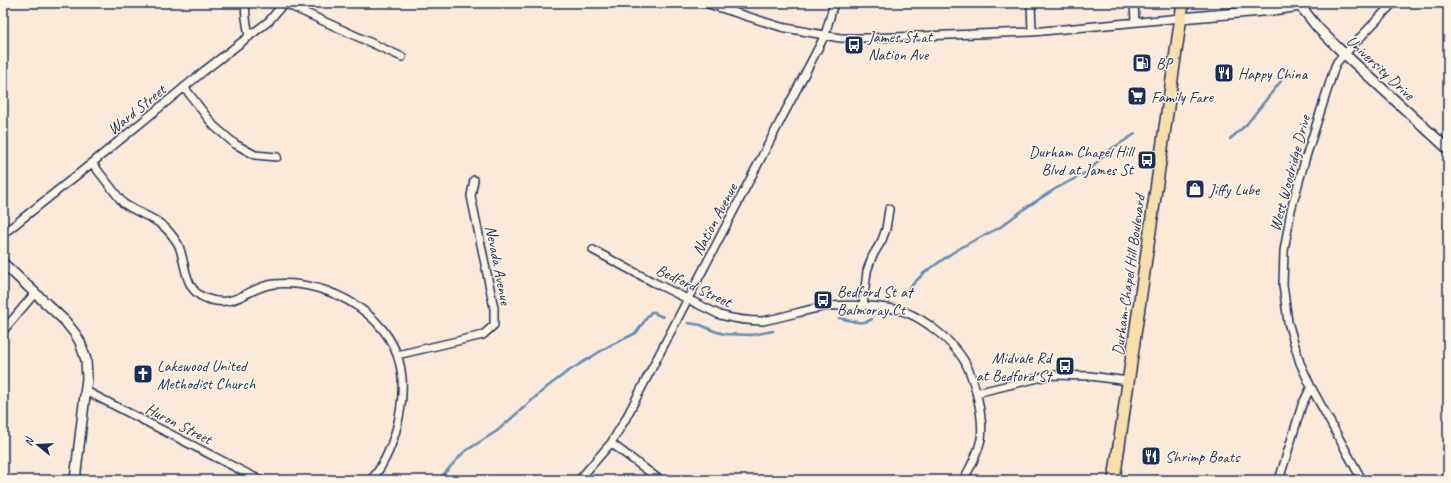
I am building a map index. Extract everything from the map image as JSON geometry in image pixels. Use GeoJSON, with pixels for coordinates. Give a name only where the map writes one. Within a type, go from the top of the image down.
{"type":"FeatureCollection","features":[{"type":"Feature","properties":{"kind":"main road","name":"Durham-Chapel Hill Boulevard"},"geometry":{"type":"LineString","coordinates":[[1114,480],[1183,3]]}},
{"type":"Feature","properties":{"kind":"street"},"geometry":{"type":"LineString","coordinates":[[245,3],[249,37]]}},
{"type":"Feature","properties":{"kind":"street"},"geometry":{"type":"LineString","coordinates":[[284,3],[402,57]]}},
{"type":"Feature","properties":{"kind":"street","name":"Ward Street"},"geometry":{"type":"LineString","coordinates":[[3,234],[184,87],[269,21],[284,3]]}},
{"type":"Feature","properties":{"kind":"street"},"geometry":{"type":"LineString","coordinates":[[705,3],[781,28],[840,38],[1032,32],[1273,10],[1299,4]]}},
{"type":"Feature","properties":{"kind":"street","name":"Nation Avenue"},"geometry":{"type":"LineString","coordinates":[[579,480],[611,443],[625,420],[825,35],[834,3]]}},
{"type":"Feature","properties":{"kind":"street"},"geometry":{"type":"LineString","coordinates":[[1031,3],[1032,32]]}},
{"type":"Feature","properties":{"kind":"street"},"geometry":{"type":"LineString","coordinates":[[1134,3],[1135,22]]}},
{"type":"Feature","properties":{"kind":"street","name":"West Woodridge Drive"},"geometry":{"type":"LineString","coordinates":[[1362,480],[1311,387],[1300,363],[1288,322],[1283,285],[1284,251],[1290,210],[1334,66],[1393,3]]}},
{"type":"Feature","properties":{"kind":"street","name":"University Drive"},"geometry":{"type":"LineString","coordinates":[[1299,4],[1318,28],[1345,55],[1448,149]]}},
{"type":"Feature","properties":{"kind":"street"},"geometry":{"type":"LineString","coordinates":[[184,87],[214,126],[236,144],[254,155],[277,157]]}},
{"type":"Feature","properties":{"kind":"street"},"geometry":{"type":"LineString","coordinates":[[92,163],[123,203],[161,224],[170,233],[180,247],[188,282],[205,298],[225,302],[234,301],[272,284],[288,284],[318,289],[341,297],[361,309],[370,316],[388,336],[397,355],[402,375],[403,389],[399,421],[386,456],[370,480]]}},
{"type":"Feature","properties":{"kind":"street","name":"Nevada Avenue"},"geometry":{"type":"LineString","coordinates":[[397,355],[483,335],[494,325],[494,308],[471,196],[474,180]]}},
{"type":"Feature","properties":{"kind":"street"},"geometry":{"type":"LineString","coordinates":[[863,306],[867,271],[872,257],[884,234],[889,209]]}},
{"type":"Feature","properties":{"kind":"street","name":"Bedford Street"},"geometry":{"type":"LineString","coordinates":[[593,250],[688,300],[720,315],[754,321],[778,318],[823,307],[881,307],[904,312],[932,327],[964,361],[976,393],[981,424],[980,440],[974,460],[963,480]]}},
{"type":"Feature","properties":{"kind":"street"},"geometry":{"type":"LineString","coordinates":[[3,263],[65,321],[80,342],[86,360],[86,391],[75,480]]}},
{"type":"Feature","properties":{"kind":"street"},"geometry":{"type":"LineString","coordinates":[[3,331],[35,293]]}},
{"type":"Feature","properties":{"kind":"street"},"geometry":{"type":"LineString","coordinates":[[976,393],[1032,378],[1051,375],[1090,376],[1128,381]]}},
{"type":"Feature","properties":{"kind":"street"},"geometry":{"type":"LineString","coordinates":[[1279,480],[1302,405],[1311,387]]}},
{"type":"Feature","properties":{"kind":"street","name":"Huron Street"},"geometry":{"type":"LineString","coordinates":[[86,391],[260,480]]}},
{"type":"Feature","properties":{"kind":"street"},"geometry":{"type":"LineString","coordinates":[[611,443],[660,480]]}},
{"type":"Feature","properties":{"kind":"waterway"},"geometry":{"type":"LineString","coordinates":[[1230,139],[1246,125],[1281,81]]}},
{"type":"Feature","properties":{"kind":"waterway"},"geometry":{"type":"LineString","coordinates":[[903,294],[924,273],[952,253],[999,228],[1027,207],[1055,189],[1089,171],[1108,151],[1135,134]]}},
{"type":"Feature","properties":{"kind":"waterway"},"geometry":{"type":"LineString","coordinates":[[441,477],[464,452],[497,431],[547,387],[567,372],[609,346],[636,333],[651,312],[655,312],[663,317]]}},
{"type":"Feature","properties":{"kind":"waterway"},"geometry":{"type":"LineString","coordinates":[[839,318],[860,322],[872,319]]}},
{"type":"Feature","properties":{"kind":"waterway"},"geometry":{"type":"LineString","coordinates":[[688,323],[701,325],[724,334],[752,335],[773,331]]}},
{"type":"Feature","properties":{"kind":"place","name":"James St at Nation Ave"},"geometry":{"type":"Point","coordinates":[854,45]}},
{"type":"Feature","properties":{"kind":"place","name":"BP"},"geometry":{"type":"Point","coordinates":[1142,63]}},
{"type":"Feature","properties":{"kind":"place","name":"Happy China"},"geometry":{"type":"Point","coordinates":[1224,73]}},
{"type":"Feature","properties":{"kind":"place","name":"Family Fare"},"geometry":{"type":"Point","coordinates":[1137,96]}},
{"type":"Feature","properties":{"kind":"place","name":"Durham Chapel Hill Blvd at James St"},"geometry":{"type":"Point","coordinates":[1147,160]}},
{"type":"Feature","properties":{"kind":"place","name":"Jiffy Lube"},"geometry":{"type":"Point","coordinates":[1195,189]}},
{"type":"Feature","properties":{"kind":"place","name":"Bedford St at Balmoray Ct"},"geometry":{"type":"Point","coordinates":[823,300]}},
{"type":"Feature","properties":{"kind":"place","name":"Midvale Rd at Bedford St"},"geometry":{"type":"Point","coordinates":[1065,366]}},
{"type":"Feature","properties":{"kind":"place","name":"Lakewood United Methodist Church"},"geometry":{"type":"Point","coordinates":[143,374]}},
{"type":"Feature","properties":{"kind":"place","name":"Shrimp Boats"},"geometry":{"type":"Point","coordinates":[1151,456]}}]}
